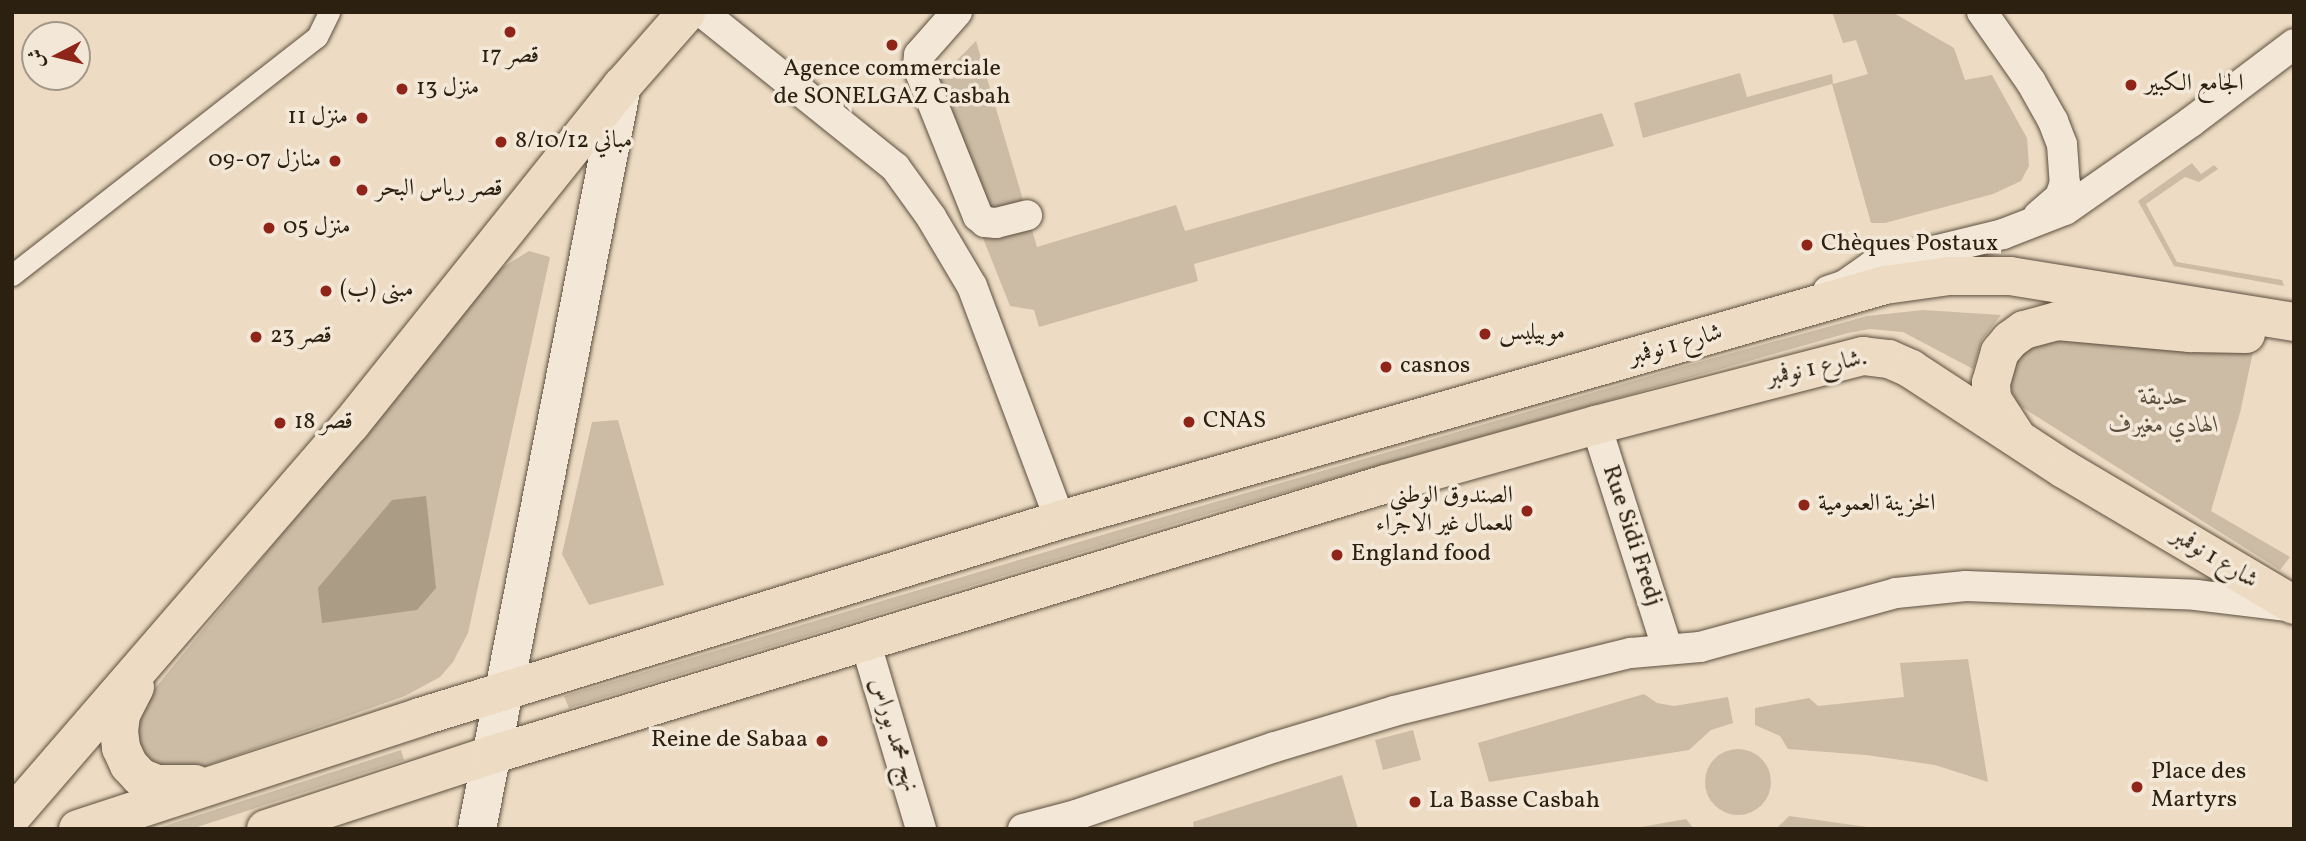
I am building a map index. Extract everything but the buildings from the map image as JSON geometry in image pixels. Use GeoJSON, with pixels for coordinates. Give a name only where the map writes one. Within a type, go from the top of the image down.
{"type":"FeatureCollection","features":[{"type":"Feature","properties":{"kind":"main road"},"geometry":{"type":"LineString","coordinates":[[12,816],[351,424],[622,86],[687,12]]}},
{"type":"Feature","properties":{"kind":"main road"},"geometry":{"type":"LineString","coordinates":[[477,829],[622,86]]}},
{"type":"Feature","properties":{"kind":"main road","name":"شارع 1 نوفمبر"},"geometry":{"type":"LineString","coordinates":[[215,782],[1060,520],[1885,285],[1950,275],[2022,278],[2278,319]]}},
{"type":"Feature","properties":{"kind":"main road"},"geometry":{"type":"LineString","coordinates":[[2020,440],[1992,399],[1991,383],[2000,352],[2010,340],[2040,324],[2057,321],[2190,333],[2294,336]]}},
{"type":"Feature","properties":{"kind":"main road","name":"شارع 1 نوفمبر."},"geometry":{"type":"LineString","coordinates":[[266,829],[491,755],[865,641],[1596,425],[1842,359],[1871,355],[1911,369],[2064,469]]}},
{"type":"Feature","properties":{"kind":"main road","name":"شارع 1 نوفمبر"},"geometry":{"type":"LineString","coordinates":[[2064,469],[2294,606]]}},
{"type":"Feature","properties":{"kind":"main road"},"geometry":{"type":"LineString","coordinates":[[146,664],[121,715],[121,748],[129,765],[140,777],[157,785],[215,782]]}},
{"type":"Feature","properties":{"kind":"main road"},"geometry":{"type":"LineString","coordinates":[[78,829],[215,782]]}},
{"type":"Feature","properties":{"kind":"street"},"geometry":{"type":"LineString","coordinates":[[12,275],[317,37],[329,12]]}},
{"type":"Feature","properties":{"kind":"street"},"geometry":{"type":"LineString","coordinates":[[702,12],[895,167],[931,217],[972,286],[1060,520]]}},
{"type":"Feature","properties":{"kind":"street"},"geometry":{"type":"LineString","coordinates":[[957,12],[919,55],[918,61],[978,216],[985,222],[996,223],[1027,215]]}},
{"type":"Feature","properties":{"kind":"street"},"geometry":{"type":"LineString","coordinates":[[1982,12],[2031,82],[2053,121],[2066,167],[2065,183],[2060,197],[2031,221],[2003,234]]}},
{"type":"Feature","properties":{"kind":"street"},"geometry":{"type":"LineString","coordinates":[[1677,346],[1845,285],[1872,266],[2003,234],[2065,210],[2191,122],[2294,44]]}},
{"type":"Feature","properties":{"kind":"street","name":"Rue Sidi Fredj"},"geometry":{"type":"LineString","coordinates":[[1596,425],[1667,648]]}},
{"type":"Feature","properties":{"kind":"street"},"geometry":{"type":"LineString","coordinates":[[1023,829],[1088,811],[1275,747],[1394,711],[1595,661],[1667,648],[1700,647],[1875,598],[1954,586],[2196,595],[2294,606]]}},
{"type":"Feature","properties":{"kind":"street","name":"نهج محمد بوراس"},"geometry":{"type":"LineString","coordinates":[[865,641],[921,829]]}},
{"type":"Feature","properties":{"kind":"green space"},"geometry":{"type":"Polygon","coordinates":[[[1832,12],[1892,12],[1954,48],[1965,80],[1992,75],[2027,138],[2029,166],[2021,181],[1993,194],[1885,223],[1871,223],[1832,84],[1643,138],[1634,103],[1740,73],[1747,97],[1832,74],[1833,84],[1868,74],[1856,40],[1843,43],[1832,12]]]}},
{"type":"Feature","properties":{"kind":"green space"},"geometry":{"type":"Polygon","coordinates":[[[976,41],[1037,247],[1176,205],[1185,231],[1602,113],[1614,146],[1194,264],[1198,281],[1039,327],[1034,310],[1010,306],[981,233],[935,82],[976,41]]]}},
{"type":"Feature","properties":{"kind":"green space"},"geometry":{"type":"Polygon","coordinates":[[[2192,163],[2201,174],[2214,165],[2218,169],[2199,182],[2185,177],[2146,204],[2177,262],[2282,280],[2284,286],[2174,266],[2138,201],[2192,163]]]}},
{"type":"Feature","properties":{"kind":"green space"},"geometry":{"type":"Polygon","coordinates":[[[529,251],[550,257],[468,633],[453,662],[440,677],[405,696],[181,775],[152,773],[128,726],[133,715],[500,269],[529,251]]]}},
{"type":"Feature","properties":{"kind":"green space"},"geometry":{"type":"Polygon","coordinates":[[[1923,310],[2001,315],[1982,340],[1973,369],[1903,332],[1870,329],[1848,333],[1211,513],[569,708],[564,696],[1139,524],[1681,367],[1867,316],[1923,310]]]}},
{"type":"Feature","properties":{"kind":"green space","name":"حديقة الهادي مغيرف"},"geometry":{"type":"Polygon","coordinates":[[[2032,336],[2254,347],[2240,413],[2211,511],[2290,557],[2280,570],[2017,404],[2009,383],[2008,369],[2032,336]]]}},
{"type":"Feature","properties":{"kind":"green space"},"geometry":{"type":"Polygon","coordinates":[[[618,420],[664,585],[589,605],[562,554],[592,422],[618,420]]]}},
{"type":"Feature","properties":{"kind":"green space"},"geometry":{"type":"Polygon","coordinates":[[[1968,659],[1988,782],[1935,765],[1866,755],[1788,749],[1780,736],[1755,725],[1755,708],[1809,698],[1818,706],[1904,697],[1900,663],[1968,659]]]}},
{"type":"Feature","properties":{"kind":"green space"},"geometry":{"type":"Polygon","coordinates":[[[1644,694],[1657,703],[1674,706],[1728,697],[1733,723],[1711,730],[1689,750],[1489,782],[1478,743],[1644,694]]]}},
{"type":"Feature","properties":{"kind":"green space"},"geometry":{"type":"Polygon","coordinates":[[[1413,730],[1421,760],[1383,770],[1375,740],[1413,730]]]}},
{"type":"Feature","properties":{"kind":"green space"},"geometry":{"type":"Polygon","coordinates":[[[1738,749],[1751,752],[1761,759],[1768,769],[1771,782],[1768,795],[1761,805],[1751,812],[1738,815],[1725,812],[1715,805],[1708,795],[1705,782],[1708,769],[1715,759],[1725,752],[1738,749]]]}},
{"type":"Feature","properties":{"kind":"green space"},"geometry":{"type":"Polygon","coordinates":[[[401,750],[404,760],[191,829],[155,829],[401,750]]]}},
{"type":"Feature","properties":{"kind":"green space"},"geometry":{"type":"Polygon","coordinates":[[[1342,775],[1358,829],[1194,829],[1193,822],[1342,775]]]}},
{"type":"Feature","properties":{"kind":"green space"},"geometry":{"type":"Polygon","coordinates":[[[1789,816],[1860,826],[1883,829],[1776,829],[1789,816]]]}},
{"type":"Feature","properties":{"kind":"green space"},"geometry":{"type":"Polygon","coordinates":[[[1686,819],[1694,829],[1630,829],[1686,819]]]}},
{"type":"Feature","properties":{"kind":"shaded area"},"geometry":{"type":"Polygon","coordinates":[[[426,496],[436,588],[417,610],[322,623],[318,588],[392,500],[426,496]]]}},
{"type":"Feature","properties":{"kind":"place","name":"قصر 17"},"geometry":{"type":"Point","coordinates":[510,32]}},
{"type":"Feature","properties":{"kind":"place","name":"Agence commerciale de SONELGAZ Casbah"},"geometry":{"type":"Point","coordinates":[892,45]}},
{"type":"Feature","properties":{"kind":"place","name":"الجامع الكبير"},"geometry":{"type":"Point","coordinates":[2131,85]}},
{"type":"Feature","properties":{"kind":"place","name":"منزل 13"},"geometry":{"type":"Point","coordinates":[402,89]}},
{"type":"Feature","properties":{"kind":"place","name":"منزل 11"},"geometry":{"type":"Point","coordinates":[362,118]}},
{"type":"Feature","properties":{"kind":"place","name":"مباني 8/10/12"},"geometry":{"type":"Point","coordinates":[501,142]}},
{"type":"Feature","properties":{"kind":"place","name":"منازل 07-09"},"geometry":{"type":"Point","coordinates":[335,161]}},
{"type":"Feature","properties":{"kind":"place","name":"قصر رياس البحر"},"geometry":{"type":"Point","coordinates":[362,190]}},
{"type":"Feature","properties":{"kind":"place","name":"منزل 05"},"geometry":{"type":"Point","coordinates":[269,228]}},
{"type":"Feature","properties":{"kind":"place","name":"Chèques Postaux"},"geometry":{"type":"Point","coordinates":[1807,245]}},
{"type":"Feature","properties":{"kind":"place","name":"مبنى (ب)"},"geometry":{"type":"Point","coordinates":[326,291]}},
{"type":"Feature","properties":{"kind":"place","name":"موبيليس"},"geometry":{"type":"Point","coordinates":[1485,334]}},
{"type":"Feature","properties":{"kind":"place","name":"قصر 23"},"geometry":{"type":"Point","coordinates":[256,337]}},
{"type":"Feature","properties":{"kind":"place","name":"casnos"},"geometry":{"type":"Point","coordinates":[1386,367]}},
{"type":"Feature","properties":{"kind":"place","name":"CNAS"},"geometry":{"type":"Point","coordinates":[1189,422]}},
{"type":"Feature","properties":{"kind":"place","name":"قصر 18"},"geometry":{"type":"Point","coordinates":[280,423]}},
{"type":"Feature","properties":{"kind":"place","name":"الخزينة العمومية"},"geometry":{"type":"Point","coordinates":[1804,505]}},
{"type":"Feature","properties":{"kind":"place","name":"الصندوق الوطني للعمال غير الاجراء"},"geometry":{"type":"Point","coordinates":[1527,511]}},
{"type":"Feature","properties":{"kind":"place","name":"England food"},"geometry":{"type":"Point","coordinates":[1337,555]}},
{"type":"Feature","properties":{"kind":"place","name":"Reine de Sabaa"},"geometry":{"type":"Point","coordinates":[822,741]}},
{"type":"Feature","properties":{"kind":"place","name":"Place des Martyrs"},"geometry":{"type":"Point","coordinates":[2137,787]}},
{"type":"Feature","properties":{"kind":"place","name":"La Basse Casbah"},"geometry":{"type":"Point","coordinates":[1415,802]}}]}
